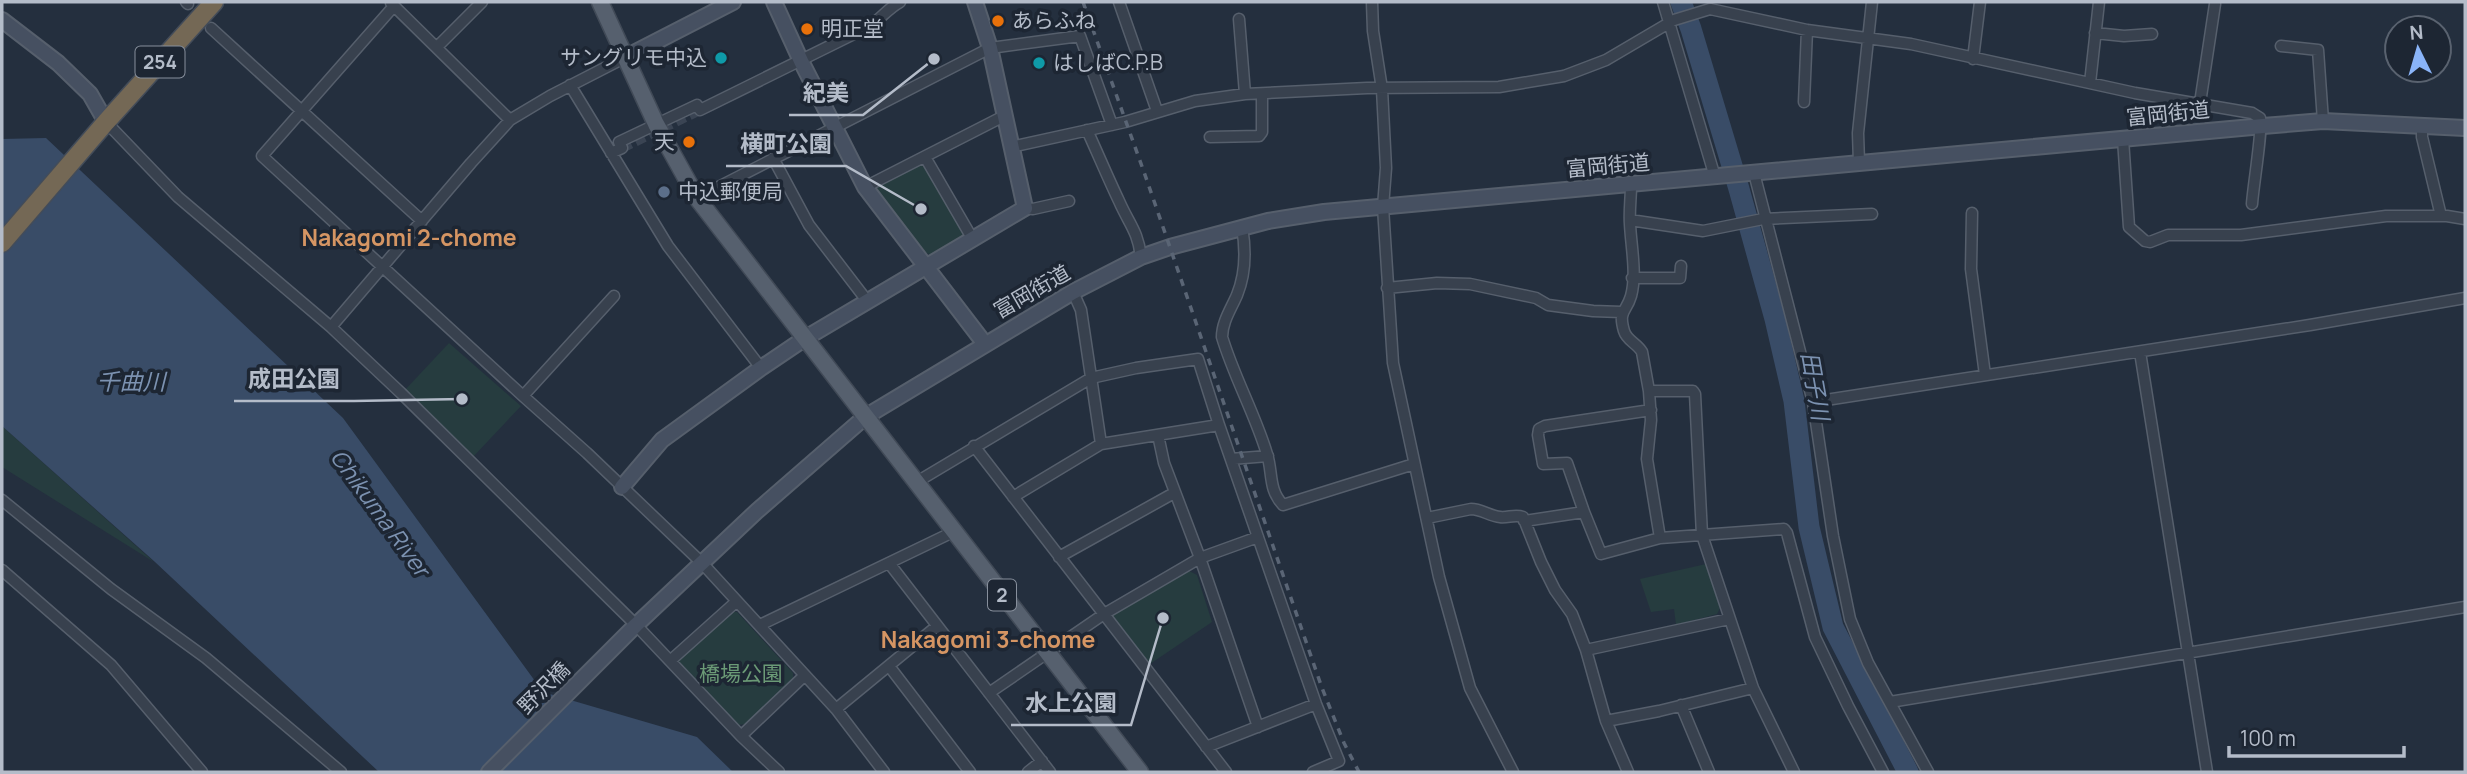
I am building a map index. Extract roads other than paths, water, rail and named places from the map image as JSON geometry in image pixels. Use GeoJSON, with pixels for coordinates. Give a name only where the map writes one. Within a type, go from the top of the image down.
{"type":"FeatureCollection","features":[{"type":"Feature","properties":{"kind":"highway","name":"254"},"geometry":{"type":"LineString","coordinates":[[2,243],[214,2]]}},
{"type":"Feature","properties":{"kind":"main road","name":"2"},"geometry":{"type":"LineString","coordinates":[[600,2],[656,124],[697,198],[1140,772]]}},
{"type":"Feature","properties":{"kind":"main road"},"geometry":{"type":"LineString","coordinates":[[626,57],[733,2]]}},
{"type":"Feature","properties":{"kind":"main road"},"geometry":{"type":"LineString","coordinates":[[774,2],[865,187],[985,344]]}},
{"type":"Feature","properties":{"kind":"main road"},"geometry":{"type":"LineString","coordinates":[[622,487],[662,440],[761,368],[804,339],[1025,208],[990,48],[975,2]]}},
{"type":"Feature","properties":{"kind":"main road"},"geometry":{"type":"LineString","coordinates":[[2,20],[58,63],[90,94],[103,127]]}},
{"type":"Feature","properties":{"kind":"main road","name":"富岡街道"},"geometry":{"type":"LineString","coordinates":[[702,563],[864,417],[1073,292],[1141,257],[1242,228],[1324,212],[2323,121],[2465,128]]}},
{"type":"Feature","properties":{"kind":"main road","name":"野沢橋"},"geometry":{"type":"LineString","coordinates":[[489,772],[702,563]]}},
{"type":"Feature","properties":{"kind":"street"},"geometry":{"type":"LineString","coordinates":[[438,47],[482,2]]}},
{"type":"Feature","properties":{"kind":"street"},"geometry":{"type":"LineString","coordinates":[[611,153],[622,148],[619,142],[697,105],[700,110],[876,22],[887,10],[900,2]]}},
{"type":"Feature","properties":{"kind":"street"},"geometry":{"type":"LineString","coordinates":[[1119,2],[1157,111]]}},
{"type":"Feature","properties":{"kind":"street"},"geometry":{"type":"LineString","coordinates":[[1372,2],[1373,31],[1382,89],[1385,168],[1383,207],[1393,363],[1439,577],[1470,688],[1513,772]]}},
{"type":"Feature","properties":{"kind":"street"},"geometry":{"type":"LineString","coordinates":[[1663,2],[1672,21],[1691,103],[1720,176]]}},
{"type":"Feature","properties":{"kind":"street"},"geometry":{"type":"LineString","coordinates":[[1859,163],[1858,133],[1872,2]]}},
{"type":"Feature","properties":{"kind":"street"},"geometry":{"type":"LineString","coordinates":[[1973,59],[1980,2]]}},
{"type":"Feature","properties":{"kind":"street"},"geometry":{"type":"LineString","coordinates":[[2090,83],[2099,2]]}},
{"type":"Feature","properties":{"kind":"street"},"geometry":{"type":"LineString","coordinates":[[510,120],[392,4],[262,156],[587,453],[702,563],[836,709],[884,772]]}},
{"type":"Feature","properties":{"kind":"street"},"geometry":{"type":"LineString","coordinates":[[2200,103],[2215,4]]}},
{"type":"Feature","properties":{"kind":"street"},"geometry":{"type":"LineString","coordinates":[[1012,147],[1112,125],[1195,101],[1245,94],[1499,87],[1564,76],[1606,60],[1672,21],[1710,9],[1807,30],[1911,44],[2090,83],[2252,113],[2260,118],[2263,126],[2259,139],[2252,204]]}},
{"type":"Feature","properties":{"kind":"street"},"geometry":{"type":"LineString","coordinates":[[1239,19],[1245,94]]}},
{"type":"Feature","properties":{"kind":"street"},"geometry":{"type":"LineString","coordinates":[[211,28],[422,220]]}},
{"type":"Feature","properties":{"kind":"street"},"geometry":{"type":"LineString","coordinates":[[1804,102],[1807,30]]}},
{"type":"Feature","properties":{"kind":"street"},"geometry":{"type":"LineString","coordinates":[[2095,33],[2152,34]]}},
{"type":"Feature","properties":{"kind":"street"},"geometry":{"type":"LineString","coordinates":[[697,198],[990,48],[1080,36],[1112,125]]}},
{"type":"Feature","properties":{"kind":"street"},"geometry":{"type":"LineString","coordinates":[[2281,46],[2318,50],[2323,121]]}},
{"type":"Feature","properties":{"kind":"street"},"geometry":{"type":"LineString","coordinates":[[331,327],[510,120],[570,85],[626,57]]}},
{"type":"Feature","properties":{"kind":"street"},"geometry":{"type":"LineString","coordinates":[[570,85],[668,246],[761,368]]}},
{"type":"Feature","properties":{"kind":"street"},"geometry":{"type":"LineString","coordinates":[[1210,137],[1259,135],[1262,132],[1262,94]]}},
{"type":"Feature","properties":{"kind":"street"},"geometry":{"type":"LineString","coordinates":[[865,187],[1004,116]]}},
{"type":"Feature","properties":{"kind":"street"},"geometry":{"type":"LineString","coordinates":[[2421,126],[2441,216]]}},
{"type":"Feature","properties":{"kind":"street"},"geometry":{"type":"LineString","coordinates":[[103,127],[178,197],[331,327],[401,393],[632,629],[670,661],[779,772]]}},
{"type":"Feature","properties":{"kind":"street"},"geometry":{"type":"LineString","coordinates":[[1087,130],[1139,239],[1141,257]]}},
{"type":"Feature","properties":{"kind":"street"},"geometry":{"type":"LineString","coordinates":[[2123,139],[2130,227],[2145,241],[2150,242],[2168,235],[2241,235],[2386,216],[2465,219]]}},
{"type":"Feature","properties":{"kind":"street"},"geometry":{"type":"LineString","coordinates":[[925,157],[972,238]]}},
{"type":"Feature","properties":{"kind":"street"},"geometry":{"type":"LineString","coordinates":[[773,158],[809,225],[868,302]]}},
{"type":"Feature","properties":{"kind":"street"},"geometry":{"type":"LineString","coordinates":[[1751,173],[1813,402],[1833,536],[1850,619],[1868,663],[1923,771]]}},
{"type":"Feature","properties":{"kind":"street"},"geometry":{"type":"LineString","coordinates":[[1631,185],[1631,296],[1621,312],[1626,337],[1639,346],[1642,352],[1649,391],[1651,410],[1647,459],[1660,538]]}},
{"type":"Feature","properties":{"kind":"street"},"geometry":{"type":"LineString","coordinates":[[1025,208],[1033,209],[1069,201]]}},
{"type":"Feature","properties":{"kind":"street"},"geometry":{"type":"LineString","coordinates":[[1972,213],[1971,269],[1985,375]]}},
{"type":"Feature","properties":{"kind":"street"},"geometry":{"type":"LineString","coordinates":[[1630,220],[1703,230],[1765,218],[1872,214]]}},
{"type":"Feature","properties":{"kind":"street"},"geometry":{"type":"LineString","coordinates":[[1242,228],[1244,268],[1238,292],[1222,327],[1223,337],[1268,456],[1272,489],[1283,505],[1413,464]]}},
{"type":"Feature","properties":{"kind":"street"},"geometry":{"type":"LineString","coordinates":[[1632,278],[1680,278],[1681,266]]}},
{"type":"Feature","properties":{"kind":"street"},"geometry":{"type":"LineString","coordinates":[[1387,288],[1470,284],[1536,298],[1548,305],[1621,312]]}},
{"type":"Feature","properties":{"kind":"street"},"geometry":{"type":"LineString","coordinates":[[1073,292],[1080,310],[1101,444]]}},
{"type":"Feature","properties":{"kind":"street"},"geometry":{"type":"LineString","coordinates":[[523,396],[614,296]]}},
{"type":"Feature","properties":{"kind":"street"},"geometry":{"type":"LineString","coordinates":[[1813,402],[2140,352],[2465,298]]}},
{"type":"Feature","properties":{"kind":"street"},"geometry":{"type":"LineString","coordinates":[[2140,352],[2207,772]]}},
{"type":"Feature","properties":{"kind":"street"},"geometry":{"type":"LineString","coordinates":[[915,483],[1091,378],[1198,359],[1316,705],[1339,761],[1313,772]]}},
{"type":"Feature","properties":{"kind":"street"},"geometry":{"type":"LineString","coordinates":[[1649,391],[1693,391],[1695,394],[1702,535],[1752,688],[1794,772]]}},
{"type":"Feature","properties":{"kind":"street"},"geometry":{"type":"LineString","coordinates":[[1651,410],[1545,426],[1539,429],[1538,435],[1543,464],[1567,463],[1601,554],[1660,538],[1784,528],[1815,637],[1884,772]]}},
{"type":"Feature","properties":{"kind":"street"},"geometry":{"type":"LineString","coordinates":[[1013,497],[1101,444],[1219,425]]}},
{"type":"Feature","properties":{"kind":"street"},"geometry":{"type":"LineString","coordinates":[[1158,435],[1174,493],[1200,558],[1258,727]]}},
{"type":"Feature","properties":{"kind":"street"},"geometry":{"type":"LineString","coordinates":[[974,446],[1226,772]]}},
{"type":"Feature","properties":{"kind":"street"},"geometry":{"type":"LineString","coordinates":[[1231,459],[1268,456]]}},
{"type":"Feature","properties":{"kind":"street"},"geometry":{"type":"LineString","coordinates":[[1059,557],[1174,493]]}},
{"type":"Feature","properties":{"kind":"street"},"geometry":{"type":"LineString","coordinates":[[2,500],[111,589],[206,658],[341,772]]}},
{"type":"Feature","properties":{"kind":"street"},"geometry":{"type":"LineString","coordinates":[[1427,518],[1477,509],[1498,517],[1519,515],[1524,521],[1555,590],[1572,614],[1586,650],[1606,720],[1628,772]]}},
{"type":"Feature","properties":{"kind":"street"},"geometry":{"type":"LineString","coordinates":[[1524,521],[1584,512]]}},
{"type":"Feature","properties":{"kind":"street"},"geometry":{"type":"LineString","coordinates":[[760,625],[953,532]]}},
{"type":"Feature","properties":{"kind":"street"},"geometry":{"type":"LineString","coordinates":[[989,693],[1104,614],[1200,558],[1258,537]]}},
{"type":"Feature","properties":{"kind":"street"},"geometry":{"type":"LineString","coordinates":[[888,563],[1050,772]]}},
{"type":"Feature","properties":{"kind":"street"},"geometry":{"type":"LineString","coordinates":[[2,570],[111,664],[202,772]]}},
{"type":"Feature","properties":{"kind":"street"},"geometry":{"type":"LineString","coordinates":[[670,661],[737,601]]}},
{"type":"Feature","properties":{"kind":"street"},"geometry":{"type":"LineString","coordinates":[[1890,702],[2465,607]]}},
{"type":"Feature","properties":{"kind":"street"},"geometry":{"type":"LineString","coordinates":[[1586,650],[1729,619]]}},
{"type":"Feature","properties":{"kind":"street"},"geometry":{"type":"LineString","coordinates":[[836,709],[937,626]]}},
{"type":"Feature","properties":{"kind":"street"},"geometry":{"type":"LineString","coordinates":[[889,666],[970,772]]}},
{"type":"Feature","properties":{"kind":"street"},"geometry":{"type":"LineString","coordinates":[[741,736],[804,676]]}},
{"type":"Feature","properties":{"kind":"street"},"geometry":{"type":"LineString","coordinates":[[1606,720],[1752,688]]}},
{"type":"Feature","properties":{"kind":"street"},"geometry":{"type":"LineString","coordinates":[[1206,747],[1316,705]]}},
{"type":"Feature","properties":{"kind":"street"},"geometry":{"type":"LineString","coordinates":[[1681,705],[1709,772]]}},
{"type":"Feature","properties":{"kind":"street"},"geometry":{"type":"LineString","coordinates":[[1028,772],[1042,761]]}},
{"type":"Feature","properties":{"kind":"water","name":"千曲川"},"geometry":{"type":"Polygon","coordinates":[[[46,138],[343,418],[543,692],[697,737],[733,772],[379,772],[155,562],[2,426],[2,139],[46,138]]]}},
{"type":"Feature","properties":{"kind":"waterway","name":"田子川"},"geometry":{"type":"LineString","coordinates":[[1681,2],[1739,189],[1775,319],[1794,401],[1809,527],[1833,627],[1908,772]]}},
{"type":"Feature","properties":{"kind":"tunnel"},"geometry":{"type":"LineString","coordinates":[[622,148],[700,110]]}},
{"type":"Feature","properties":{"kind":"railway"},"geometry":{"type":"LineString","coordinates":[[1083,2],[1322,688],[1359,772]]}},
{"type":"Feature","properties":{"kind":"place","name":"あらふね"},"geometry":{"type":"Point","coordinates":[998,21]}},
{"type":"Feature","properties":{"kind":"place","name":"明正堂"},"geometry":{"type":"Point","coordinates":[807,29]}},
{"type":"Feature","properties":{"kind":"place","name":"サングリモ中込"},"geometry":{"type":"Point","coordinates":[721,58]}},
{"type":"Feature","properties":{"kind":"place","name":"紀美"},"geometry":{"type":"Point","coordinates":[934,59]}},
{"type":"Feature","properties":{"kind":"place","name":"はしばC.P.B"},"geometry":{"type":"Point","coordinates":[1039,63]}},
{"type":"Feature","properties":{"kind":"place","name":"天"},"geometry":{"type":"Point","coordinates":[689,142]}},
{"type":"Feature","properties":{"kind":"place","name":"中込郵便局"},"geometry":{"type":"Point","coordinates":[664,192]}},
{"type":"Feature","properties":{"kind":"place","name":"横町公園"},"geometry":{"type":"Point","coordinates":[921,209]}},
{"type":"Feature","properties":{"kind":"place","name":"成田公園"},"geometry":{"type":"Point","coordinates":[462,399]}},
{"type":"Feature","properties":{"kind":"place","name":"水上公園"},"geometry":{"type":"Point","coordinates":[1163,618]}},
{"type":"Feature","properties":{"kind":"district","name":"Nakagomi 2-chome"},"geometry":{"type":"Point","coordinates":[409,238]}},
{"type":"Feature","properties":{"kind":"district","name":"Nakagomi 3-chome"},"geometry":{"type":"Point","coordinates":[988,640]}},
{"type":"Feature","properties":{"kind":"water label","name":"Chikuma River"},"geometry":{"type":"Point","coordinates":[380,513]}},
{"type":"Feature","properties":{"kind":"park label","name":"橋場公園"},"geometry":{"type":"Point","coordinates":[741,674]}}]}
